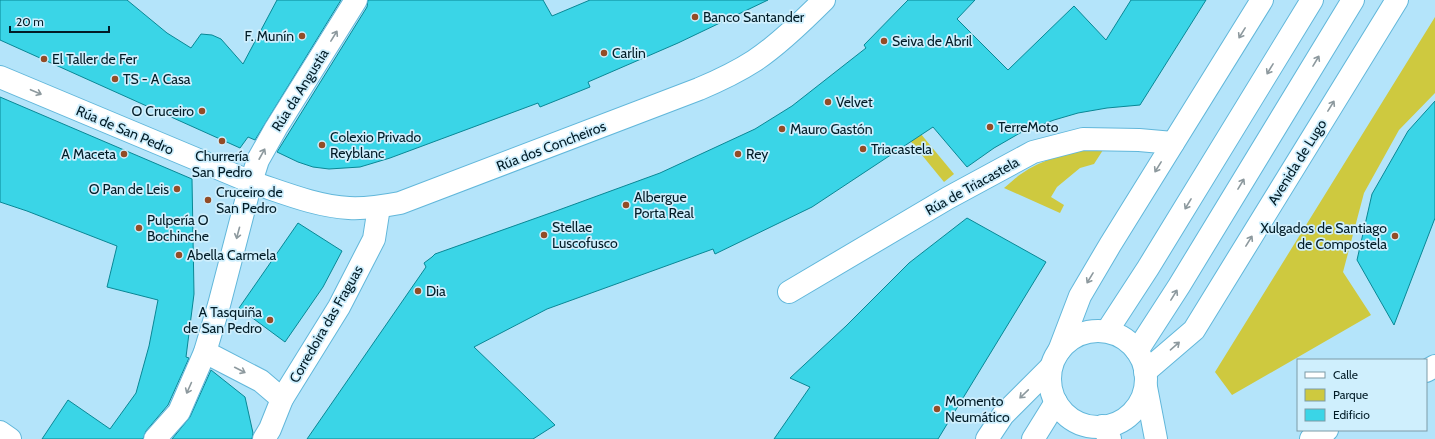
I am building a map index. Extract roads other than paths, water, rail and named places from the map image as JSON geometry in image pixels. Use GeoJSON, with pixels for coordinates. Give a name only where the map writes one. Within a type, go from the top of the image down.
{"type":"FeatureCollection","features":[{"type":"Feature","properties":{"kind":"street","name":"Rúa da Angustia"},"geometry":{"type":"LineString","coordinates":[[155,439],[179,412],[205,352],[258,160],[276,128],[356,0]]}},
{"type":"Feature","properties":{"kind":"street","name":"Rúa dos Concheiros"},"geometry":{"type":"LineString","coordinates":[[251,182],[318,203],[349,208],[379,207],[417,198],[699,90],[733,74],[755,60],[774,45],[824,0]]}},
{"type":"Feature","properties":{"kind":"street"},"geometry":{"type":"LineString","coordinates":[[1145,380],[1138,405],[1128,416],[1096,433],[1064,412],[1056,402],[1052,392],[1050,379],[1055,359],[1080,296],[1262,0]]}},
{"type":"Feature","properties":{"kind":"street"},"geometry":{"type":"LineString","coordinates":[[1107,332],[1148,268],[1312,0]]}},
{"type":"Feature","properties":{"kind":"street"},"geometry":{"type":"LineString","coordinates":[[1137,351],[1180,286],[1353,0]]}},
{"type":"Feature","properties":{"kind":"street","name":"Avenida de Lugo"},"geometry":{"type":"LineString","coordinates":[[1145,380],[1194,330],[1397,0]]}},
{"type":"Feature","properties":{"kind":"street","name":"Rúa de San Pedro"},"geometry":{"type":"LineString","coordinates":[[0,77],[251,182]]}},
{"type":"Feature","properties":{"kind":"street","name":"Rúa de Triacastela"},"geometry":{"type":"LineString","coordinates":[[789,292],[948,198],[1033,152],[1083,140],[1138,140],[1173,143]]}},
{"type":"Feature","properties":{"kind":"street","name":"Corredoira das Fraguas"},"geometry":{"type":"LineString","coordinates":[[269,436],[282,399],[339,307],[374,239],[379,207]]}},
{"type":"Feature","properties":{"kind":"street"},"geometry":{"type":"LineString","coordinates":[[987,439],[1002,415],[1055,359],[1069,341],[1078,335],[1088,332],[1107,332],[1122,337],[1130,343],[1143,361],[1156,439]]}},
{"type":"Feature","properties":{"kind":"street"},"geometry":{"type":"LineString","coordinates":[[205,352],[261,381],[282,399]]}},
{"type":"Feature","properties":{"kind":"street"},"geometry":{"type":"LineString","coordinates":[[1033,439],[1056,402]]}},
{"type":"Feature","properties":{"kind":"street"},"geometry":{"type":"LineString","coordinates":[[1311,439],[1324,431]]}},
{"type":"Feature","properties":{"kind":"street"},"geometry":{"type":"LineString","coordinates":[[0,432],[10,439]]}},
{"type":"Feature","properties":{"kind":"place","name":"Banco Santander"},"geometry":{"type":"Point","coordinates":[695,17]}},
{"type":"Feature","properties":{"kind":"place","name":"F. Munín"},"geometry":{"type":"Point","coordinates":[302,36]}},
{"type":"Feature","properties":{"kind":"place","name":"Seiva de Abril"},"geometry":{"type":"Point","coordinates":[884,41]}},
{"type":"Feature","properties":{"kind":"place","name":"Carlin"},"geometry":{"type":"Point","coordinates":[604,53]}},
{"type":"Feature","properties":{"kind":"place","name":"El Taller de Fer"},"geometry":{"type":"Point","coordinates":[44,59]}},
{"type":"Feature","properties":{"kind":"place","name":"TS - A Casa"},"geometry":{"type":"Point","coordinates":[115,79]}},
{"type":"Feature","properties":{"kind":"place","name":"Velvet"},"geometry":{"type":"Point","coordinates":[828,102]}},
{"type":"Feature","properties":{"kind":"place","name":"O Cruceiro"},"geometry":{"type":"Point","coordinates":[202,111]}},
{"type":"Feature","properties":{"kind":"place","name":"TerreMoto"},"geometry":{"type":"Point","coordinates":[990,127]}},
{"type":"Feature","properties":{"kind":"place","name":"Mauro Gastón"},"geometry":{"type":"Point","coordinates":[782,129]}},
{"type":"Feature","properties":{"kind":"place","name":"Churrería San Pedro"},"geometry":{"type":"Point","coordinates":[222,141]}},
{"type":"Feature","properties":{"kind":"place","name":"Colexio Privado Reyblanc"},"geometry":{"type":"Point","coordinates":[322,145]}},
{"type":"Feature","properties":{"kind":"place","name":"Triacastela"},"geometry":{"type":"Point","coordinates":[863,149]}},
{"type":"Feature","properties":{"kind":"place","name":"A Maceta"},"geometry":{"type":"Point","coordinates":[124,154]}},
{"type":"Feature","properties":{"kind":"place","name":"Rey"},"geometry":{"type":"Point","coordinates":[738,154]}},
{"type":"Feature","properties":{"kind":"place","name":"O Pan de Leis"},"geometry":{"type":"Point","coordinates":[177,189]}},
{"type":"Feature","properties":{"kind":"place","name":"Cruceiro de San Pedro"},"geometry":{"type":"Point","coordinates":[208,200]}},
{"type":"Feature","properties":{"kind":"place","name":"Albergue Porta Real"},"geometry":{"type":"Point","coordinates":[626,205]}},
{"type":"Feature","properties":{"kind":"place","name":"Pulpería O Bochinche"},"geometry":{"type":"Point","coordinates":[139,228]}},
{"type":"Feature","properties":{"kind":"place","name":"Stellae Luscofusco"},"geometry":{"type":"Point","coordinates":[544,235]}},
{"type":"Feature","properties":{"kind":"place","name":"Xulgados de Santiago de Compostela"},"geometry":{"type":"Point","coordinates":[1395,236]}},
{"type":"Feature","properties":{"kind":"place","name":"Abella Carmela"},"geometry":{"type":"Point","coordinates":[179,255]}},
{"type":"Feature","properties":{"kind":"place","name":"Dia"},"geometry":{"type":"Point","coordinates":[418,291]}},
{"type":"Feature","properties":{"kind":"place","name":"A Tasquiña de San Pedro"},"geometry":{"type":"Point","coordinates":[270,320]}},
{"type":"Feature","properties":{"kind":"place","name":"Momento Neumático"},"geometry":{"type":"Point","coordinates":[937,409]}}]}
